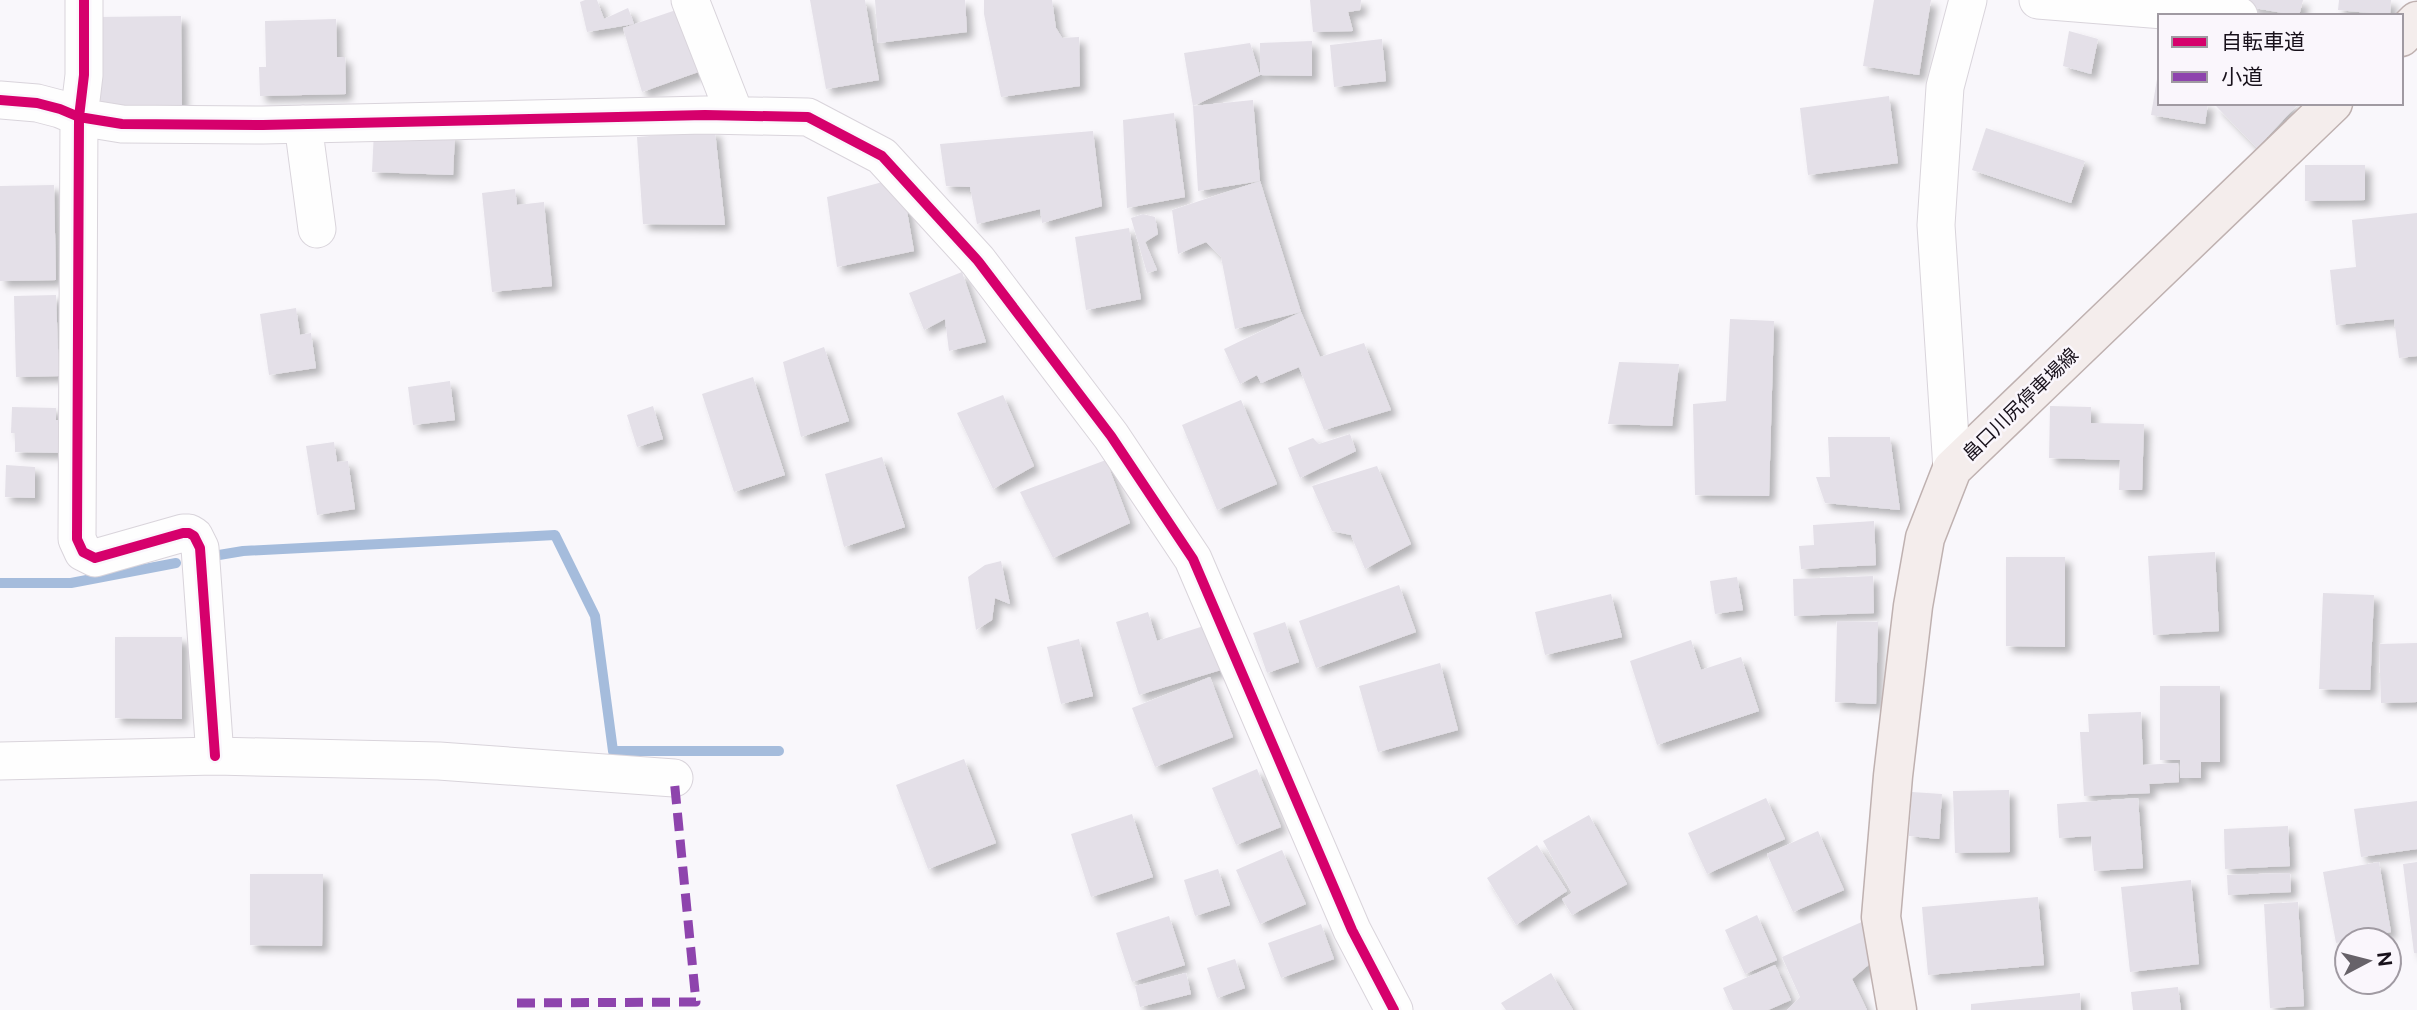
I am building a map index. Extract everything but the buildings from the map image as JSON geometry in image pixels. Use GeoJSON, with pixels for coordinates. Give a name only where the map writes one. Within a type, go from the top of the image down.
{"type":"FeatureCollection","features":[{"type":"Feature","properties":{"kind":"main road"},"geometry":{"type":"LineString","coordinates":[[2403,35],[2417,21]]}},
{"type":"Feature","properties":{"kind":"main road","name":"畠口川尻停車場線"},"geometry":{"type":"LineString","coordinates":[[1897,1010],[1881,917],[1893,776],[1913,606],[1925,538],[1952,469],[2331,105]]}},
{"type":"Feature","properties":{"kind":"street"},"geometry":{"type":"LineString","coordinates":[[85,0],[84,75],[79,117],[77,539],[83,552],[95,558],[183,533],[189,533],[198,541],[215,757]]}},
{"type":"Feature","properties":{"kind":"street"},"geometry":{"type":"LineString","coordinates":[[690,0],[735,115]]}},
{"type":"Feature","properties":{"kind":"street"},"geometry":{"type":"LineString","coordinates":[[1952,469],[1936,225],[1945,87],[1968,0]]}},
{"type":"Feature","properties":{"kind":"street"},"geometry":{"type":"LineString","coordinates":[[2038,0],[2214,14]]}},
{"type":"Feature","properties":{"kind":"street"},"geometry":{"type":"LineString","coordinates":[[0,100],[37,103],[79,117],[122,124],[303,124],[735,115],[808,117],[882,156],[978,261],[1111,436],[1193,559],[1352,930],[1394,1010]]}},
{"type":"Feature","properties":{"kind":"street"},"geometry":{"type":"LineString","coordinates":[[303,124],[317,229]]}},
{"type":"Feature","properties":{"kind":"street"},"geometry":{"type":"LineString","coordinates":[[0,761],[215,757],[439,761],[674,778]]}},
{"type":"Feature","properties":{"kind":"waterway"},"geometry":{"type":"LineString","coordinates":[[219,555],[243,551],[555,535],[595,616],[613,751],[779,751]]}},
{"type":"Feature","properties":{"kind":"waterway"},"geometry":{"type":"LineString","coordinates":[[0,583],[71,583],[176,563]]}},
{"type":"Feature","properties":{"kind":"marked path"},"geometry":{"type":"LineString","coordinates":[[517,1003],[696,1002],[674,778]]}},
{"type":"Feature","properties":{"kind":"cycle path"},"geometry":{"type":"LineString","coordinates":[[84,0],[84,75],[79,117],[77,539],[83,552],[95,558],[183,533],[194,536],[200,548],[215,756]]}},
{"type":"Feature","properties":{"kind":"cycle path"},"geometry":{"type":"LineString","coordinates":[[0,100],[37,103],[79,117],[122,124],[263,125],[705,115],[808,117],[882,156],[978,261],[1111,436],[1193,559],[1352,930],[1394,1010]]}}]}
